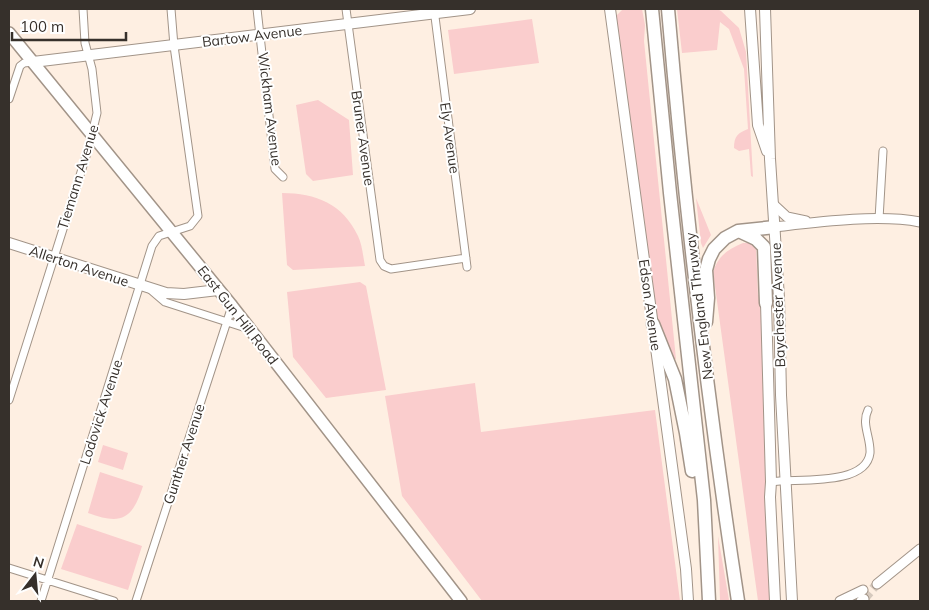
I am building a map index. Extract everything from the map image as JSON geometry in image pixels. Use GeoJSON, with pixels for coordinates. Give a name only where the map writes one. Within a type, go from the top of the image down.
{"type":"FeatureCollection","features":[{"type":"Feature","properties":{"kind":"highway","name":"New England Thruway"},"geometry":{"type":"LineString","coordinates":[[668,11],[704,355],[738,601]]}},
{"type":"Feature","properties":{"kind":"highway","name":"New England Thruway"},"geometry":{"type":"LineString","coordinates":[[652,12],[706,521],[709,601]]}},
{"type":"Feature","properties":{"kind":"highway"},"geometry":{"type":"LineString","coordinates":[[704,355],[708,298],[706,275],[707,264],[711,254],[723,240],[738,231],[775,227]]}},
{"type":"Feature","properties":{"kind":"highway"},"geometry":{"type":"LineString","coordinates":[[738,231],[756,239],[764,247],[766,303]]}},
{"type":"Feature","properties":{"kind":"highway"},"geometry":{"type":"LineString","coordinates":[[653,324],[675,379],[695,492],[706,521]]}},
{"type":"Feature","properties":{"kind":"main road","name":"Bartow Avenue"},"geometry":{"type":"LineString","coordinates":[[33,62],[347,24],[434,11],[470,9]]}},
{"type":"Feature","properties":{"kind":"main road","name":"Edson Avenue"},"geometry":{"type":"LineString","coordinates":[[610,9],[684,552],[688,601]]}},
{"type":"Feature","properties":{"kind":"main road"},"geometry":{"type":"LineString","coordinates":[[750,9],[758,125],[770,159]]}},
{"type":"Feature","properties":{"kind":"main road","name":"Baychester Avenue"},"geometry":{"type":"LineString","coordinates":[[765,9],[770,159],[775,227],[792,601]]}},
{"type":"Feature","properties":{"kind":"main road","name":"East Gun Hill Road"},"geometry":{"type":"LineString","coordinates":[[9,33],[232,306],[461,601]]}},
{"type":"Feature","properties":{"kind":"main road","name":"Allerton Avenue"},"geometry":{"type":"LineString","coordinates":[[9,243],[166,293],[180,295],[218,290]]}},
{"type":"Feature","properties":{"kind":"main road","name":"Baychester Avenue"},"geometry":{"type":"LineString","coordinates":[[766,303],[772,482],[770,497],[775,601]]}},
{"type":"Feature","properties":{"kind":"street","name":"Tiemann Avenue"},"geometry":{"type":"LineString","coordinates":[[9,400],[98,113],[92,68],[85,43],[83,9]]}},
{"type":"Feature","properties":{"kind":"street"},"geometry":{"type":"LineString","coordinates":[[171,9],[174,46],[198,216],[192,224],[171,231]]}},
{"type":"Feature","properties":{"kind":"street","name":"Wickham Avenue"},"geometry":{"type":"LineString","coordinates":[[257,9],[275,169],[283,177]]}},
{"type":"Feature","properties":{"kind":"street","name":"Bruner Avenue"},"geometry":{"type":"LineString","coordinates":[[346,9],[380,260],[384,266],[391,269],[466,258]]}},
{"type":"Feature","properties":{"kind":"street","name":"Ely Avenue"},"geometry":{"type":"LineString","coordinates":[[434,11],[467,267]]}},
{"type":"Feature","properties":{"kind":"street"},"geometry":{"type":"LineString","coordinates":[[9,99],[20,66],[33,62]]}},
{"type":"Feature","properties":{"kind":"street"},"geometry":{"type":"LineString","coordinates":[[879,219],[882,151]]}},
{"type":"Feature","properties":{"kind":"street"},"geometry":{"type":"LineString","coordinates":[[773,204],[787,217],[818,223]]}},
{"type":"Feature","properties":{"kind":"street"},"geometry":{"type":"LineString","coordinates":[[775,227],[879,219],[920,222]]}},
{"type":"Feature","properties":{"kind":"street","name":"Lodovick Avenue"},"geometry":{"type":"LineString","coordinates":[[40,601],[144,287],[155,240],[159,236],[171,231]]}},
{"type":"Feature","properties":{"kind":"street","name":"Allerton Avenue"},"geometry":{"type":"LineString","coordinates":[[144,287],[165,302],[250,330]]}},
{"type":"Feature","properties":{"kind":"street","name":"Gunther Avenue"},"geometry":{"type":"LineString","coordinates":[[136,601],[232,306]]}},
{"type":"Feature","properties":{"kind":"street"},"geometry":{"type":"LineString","coordinates":[[772,482],[836,478],[848,475],[861,467],[866,462],[870,452],[865,425],[868,410]]}},
{"type":"Feature","properties":{"kind":"street"},"geometry":{"type":"LineString","coordinates":[[877,584],[920,549]]}},
{"type":"Feature","properties":{"kind":"street"},"geometry":{"type":"LineString","coordinates":[[9,568],[114,601]]}},
{"type":"Feature","properties":{"kind":"street"},"geometry":{"type":"LineString","coordinates":[[840,601],[863,598]]}},
{"type":"Feature","properties":{"kind":"street"},"geometry":{"type":"LineString","coordinates":[[846,601],[863,598]]}},
{"type":"Feature","properties":{"kind":"shaded area"},"geometry":{"type":"Polygon","coordinates":[[[623,9],[642,9],[645,25],[644,41],[676,359],[673,360],[658,322],[616,16],[623,9]]]}},
{"type":"Feature","properties":{"kind":"shaded area"},"geometry":{"type":"Polygon","coordinates":[[[677,9],[717,9],[739,28],[746,52],[753,177],[751,176],[749,149],[739,151],[734,148],[737,136],[748,129],[744,69],[729,29],[720,22],[717,50],[682,53],[677,9]]]}},
{"type":"Feature","properties":{"kind":"shaded area"},"geometry":{"type":"Polygon","coordinates":[[[532,19],[539,63],[454,74],[448,30],[532,19]]]}},
{"type":"Feature","properties":{"kind":"shaded area"},"geometry":{"type":"Polygon","coordinates":[[[318,100],[349,120],[353,175],[313,181],[306,174],[296,105],[318,100]]]}},
{"type":"Feature","properties":{"kind":"shaded area"},"geometry":{"type":"Polygon","coordinates":[[[282,193],[317,198],[336,208],[345,216],[358,236],[365,266],[293,270],[287,265],[282,193]]]}},
{"type":"Feature","properties":{"kind":"shaded area"},"geometry":{"type":"Polygon","coordinates":[[[696,198],[711,235],[703,248],[701,243],[696,198]]]}},
{"type":"Feature","properties":{"kind":"shaded area"},"geometry":{"type":"Polygon","coordinates":[[[743,243],[750,243],[756,246],[758,295],[760,296],[773,601],[758,601],[713,272],[724,254],[743,243]]]}},
{"type":"Feature","properties":{"kind":"shaded area"},"geometry":{"type":"Polygon","coordinates":[[[360,282],[366,286],[386,390],[326,398],[293,357],[287,292],[360,282]]]}},
{"type":"Feature","properties":{"kind":"shaded area"},"geometry":{"type":"Polygon","coordinates":[[[475,383],[481,432],[655,410],[680,601],[482,601],[402,496],[385,396],[475,383]]]}},
{"type":"Feature","properties":{"kind":"shaded area"},"geometry":{"type":"Polygon","coordinates":[[[103,445],[128,453],[123,470],[98,462],[103,445]]]}},
{"type":"Feature","properties":{"kind":"shaded area"},"geometry":{"type":"Polygon","coordinates":[[[100,472],[143,486],[134,506],[124,517],[109,519],[88,513],[100,472]]]}},
{"type":"Feature","properties":{"kind":"shaded area"},"geometry":{"type":"Polygon","coordinates":[[[77,524],[142,546],[128,590],[61,569],[77,524]]]}},
{"type":"Feature","properties":{"kind":"shaded area"},"geometry":{"type":"Polygon","coordinates":[[[718,536],[729,600],[729,601],[720,601],[718,536]]]}},
{"type":"Feature","properties":{"kind":"tunnel"},"geometry":{"type":"LineString","coordinates":[[864,599],[877,584]]}}]}
